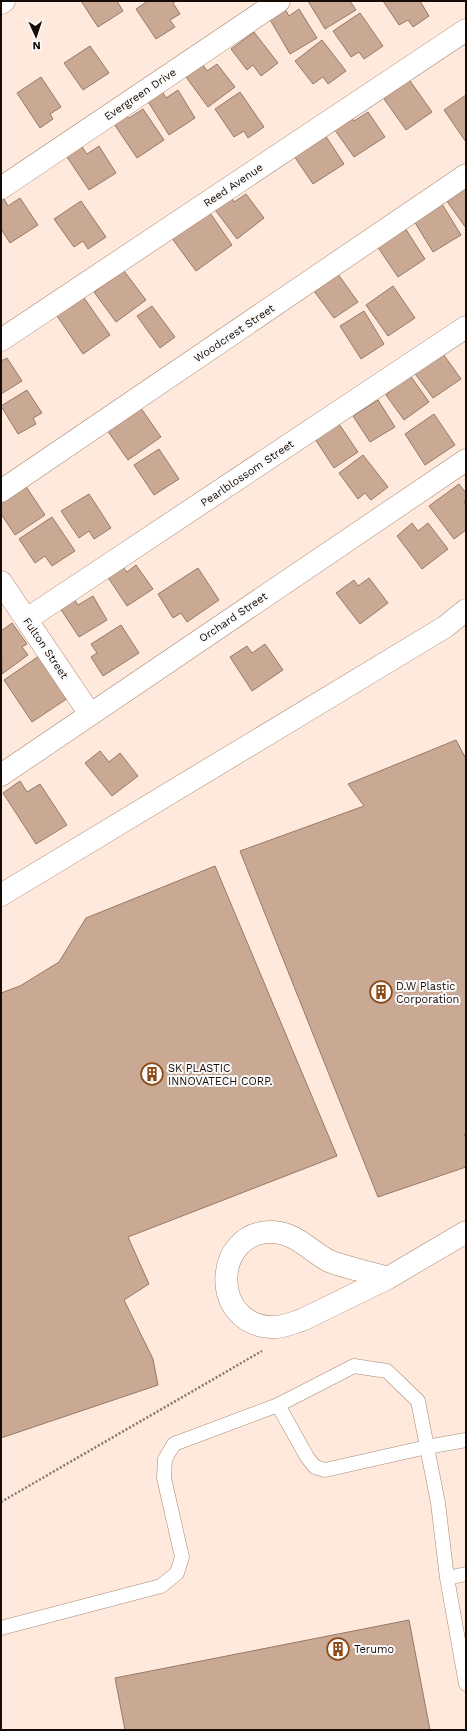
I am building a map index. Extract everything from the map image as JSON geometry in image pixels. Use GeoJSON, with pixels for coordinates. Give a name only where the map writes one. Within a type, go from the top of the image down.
{"type":"FeatureCollection","features":[{"type":"Feature","properties":{"kind":"street","name":"Evergreen Drive"},"geometry":{"type":"LineString","coordinates":[[1,188],[280,1]]}},
{"type":"Feature","properties":{"kind":"street","name":"Reed Avenue"},"geometry":{"type":"LineString","coordinates":[[1,340],[466,30]]}},
{"type":"Feature","properties":{"kind":"street","name":"Woodcrest Street"},"geometry":{"type":"LineString","coordinates":[[1,491],[466,175]]}},
{"type":"Feature","properties":{"kind":"street","name":"Pearlblossom Street"},"geometry":{"type":"LineString","coordinates":[[27,619],[466,327]]}},
{"type":"Feature","properties":{"kind":"street","name":"Orchard Street"},"geometry":{"type":"LineString","coordinates":[[1,775],[466,460]]}},
{"type":"Feature","properties":{"kind":"street","name":"Fulton Street"},"geometry":{"type":"LineString","coordinates":[[1,582],[90,714]]}},
{"type":"Feature","properties":{"kind":"street"},"geometry":{"type":"LineString","coordinates":[[1,895],[445,627],[466,610]]}},
{"type":"Feature","properties":{"kind":"street"},"geometry":{"type":"LineString","coordinates":[[388,1278],[331,1261],[315,1252],[301,1241],[288,1235],[273,1232],[258,1234],[244,1242],[234,1253],[227,1267],[225,1282],[228,1297],[236,1309],[246,1319],[259,1325],[274,1327],[302,1320],[388,1278],[466,1232]]}},
{"type":"Feature","properties":{"kind":"lane"},"geometry":{"type":"LineString","coordinates":[[1,1628],[161,1586],[177,1573],[182,1557],[164,1478],[165,1459],[174,1444],[278,1405],[354,1366],[388,1371],[418,1400],[438,1502],[447,1578],[466,1684]]}},
{"type":"Feature","properties":{"kind":"lane"},"geometry":{"type":"LineString","coordinates":[[278,1405],[307,1456],[315,1467],[325,1470],[427,1447],[466,1440]]}},
{"type":"Feature","properties":{"kind":"lane"},"geometry":{"type":"LineString","coordinates":[[447,1578],[466,1574]]}},
{"type":"Feature","properties":{"kind":"path"},"geometry":{"type":"LineString","coordinates":[[1,1502],[264,1350]]}},
{"type":"Feature","properties":{"kind":"building"},"geometry":{"type":"Polygon","coordinates":[[[81,1],[117,1],[123,11],[98,27],[81,1]]]}},
{"type":"Feature","properties":{"kind":"building"},"geometry":{"type":"Polygon","coordinates":[[[148,1],[176,1],[173,3],[180,14],[170,20],[175,27],[156,39],[136,9],[148,1]]]}},
{"type":"Feature","properties":{"kind":"building"},"geometry":{"type":"Polygon","coordinates":[[[308,1],[350,1],[356,10],[325,29],[308,1]]]}},
{"type":"Feature","properties":{"kind":"building"},"geometry":{"type":"Polygon","coordinates":[[[383,1],[420,1],[429,16],[413,27],[408,20],[399,25],[383,1]]]}},
{"type":"Feature","properties":{"kind":"building"},"geometry":{"type":"Polygon","coordinates":[[[285,9],[289,16],[299,9],[317,38],[290,54],[269,18],[285,9]]]}},
{"type":"Feature","properties":{"kind":"building"},"geometry":{"type":"Polygon","coordinates":[[[360,13],[383,46],[364,59],[359,52],[351,57],[333,31],[360,13]]]}},
{"type":"Feature","properties":{"kind":"building"},"geometry":{"type":"Polygon","coordinates":[[[254,32],[278,63],[261,76],[253,65],[247,70],[231,49],[254,32]]]}},
{"type":"Feature","properties":{"kind":"building"},"geometry":{"type":"Polygon","coordinates":[[[322,40],[346,71],[328,84],[323,77],[313,84],[295,61],[322,40]]]}},
{"type":"Feature","properties":{"kind":"building"},"geometry":{"type":"Polygon","coordinates":[[[90,46],[109,73],[83,90],[64,63],[90,46]]]}},
{"type":"Feature","properties":{"kind":"building"},"geometry":{"type":"Polygon","coordinates":[[[217,64],[235,87],[208,107],[186,77],[203,65],[207,71],[217,64]]]}},
{"type":"Feature","properties":{"kind":"building"},"geometry":{"type":"Polygon","coordinates":[[[41,77],[61,107],[50,114],[53,119],[40,128],[17,93],[41,77]]]}},
{"type":"Feature","properties":{"kind":"building"},"geometry":{"type":"Polygon","coordinates":[[[408,78],[432,112],[406,130],[382,96],[408,78]]]}},
{"type":"Feature","properties":{"kind":"building"},"geometry":{"type":"Polygon","coordinates":[[[178,90],[195,118],[169,135],[147,100],[162,91],[166,98],[178,90]]]}},
{"type":"Feature","properties":{"kind":"building"},"geometry":{"type":"Polygon","coordinates":[[[240,92],[264,127],[248,138],[244,131],[234,137],[215,109],[240,92]]]}},
{"type":"Feature","properties":{"kind":"building"},"geometry":{"type":"Polygon","coordinates":[[[466,95],[466,142],[444,110],[466,95]]]}},
{"type":"Feature","properties":{"kind":"building"},"geometry":{"type":"Polygon","coordinates":[[[143,109],[164,140],[137,158],[112,121],[124,113],[129,118],[143,109]]]}},
{"type":"Feature","properties":{"kind":"building"},"geometry":{"type":"Polygon","coordinates":[[[368,112],[385,137],[354,157],[332,126],[349,114],[354,121],[368,112]]]}},
{"type":"Feature","properties":{"kind":"building"},"geometry":{"type":"Polygon","coordinates":[[[325,135],[344,164],[313,184],[294,156],[325,135]]]}},
{"type":"Feature","properties":{"kind":"building"},"geometry":{"type":"Polygon","coordinates":[[[80,144],[87,154],[99,146],[116,173],[89,190],[65,154],[80,144]]]}},
{"type":"Feature","properties":{"kind":"building"},"geometry":{"type":"Polygon","coordinates":[[[466,186],[466,228],[446,200],[466,186]]]}},
{"type":"Feature","properties":{"kind":"building"},"geometry":{"type":"Polygon","coordinates":[[[246,194],[264,218],[237,239],[213,207],[230,195],[234,202],[246,194]]]}},
{"type":"Feature","properties":{"kind":"building"},"geometry":{"type":"Polygon","coordinates":[[[20,198],[38,225],[10,243],[1,229],[1,201],[4,199],[8,206],[20,198]]]}},
{"type":"Feature","properties":{"kind":"building"},"geometry":{"type":"Polygon","coordinates":[[[81,201],[106,237],[88,249],[83,241],[74,247],[54,219],[81,201]]]}},
{"type":"Feature","properties":{"kind":"building"},"geometry":{"type":"Polygon","coordinates":[[[442,204],[461,235],[433,252],[414,221],[442,204]]]}},
{"type":"Feature","properties":{"kind":"building"},"geometry":{"type":"Polygon","coordinates":[[[208,210],[232,245],[196,271],[171,237],[208,210]]]}},
{"type":"Feature","properties":{"kind":"building"},"geometry":{"type":"Polygon","coordinates":[[[405,228],[425,259],[398,277],[377,246],[405,228]]]}},
{"type":"Feature","properties":{"kind":"building"},"geometry":{"type":"Polygon","coordinates":[[[335,270],[358,302],[334,318],[311,287],[335,270]]]}},
{"type":"Feature","properties":{"kind":"building"},"geometry":{"type":"Polygon","coordinates":[[[124,271],[146,300],[116,322],[94,292],[124,271]]]}},
{"type":"Feature","properties":{"kind":"building"},"geometry":{"type":"Polygon","coordinates":[[[393,286],[415,318],[388,336],[366,305],[393,286]]]}},
{"type":"Feature","properties":{"kind":"building"},"geometry":{"type":"Polygon","coordinates":[[[82,295],[110,335],[83,354],[55,313],[82,295]]]}},
{"type":"Feature","properties":{"kind":"building"},"geometry":{"type":"Polygon","coordinates":[[[152,306],[175,337],[160,348],[137,316],[152,306]]]}},
{"type":"Feature","properties":{"kind":"building"},"geometry":{"type":"Polygon","coordinates":[[[364,311],[384,344],[361,359],[340,326],[364,311]]]}},
{"type":"Feature","properties":{"kind":"building"},"geometry":{"type":"Polygon","coordinates":[[[441,351],[461,379],[433,398],[413,371],[441,351]]]}},
{"type":"Feature","properties":{"kind":"building"},"geometry":{"type":"Polygon","coordinates":[[[7,358],[22,381],[1,394],[1,361],[7,358]]]}},
{"type":"Feature","properties":{"kind":"building"},"geometry":{"type":"Polygon","coordinates":[[[407,371],[429,402],[404,420],[386,395],[393,389],[389,384],[407,371]]]}},
{"type":"Feature","properties":{"kind":"building"},"geometry":{"type":"Polygon","coordinates":[[[27,390],[42,413],[33,418],[36,424],[18,434],[1,406],[27,390]]]}},
{"type":"Feature","properties":{"kind":"building"},"geometry":{"type":"Polygon","coordinates":[[[378,400],[395,427],[370,442],[353,416],[378,400]]]}},
{"type":"Feature","properties":{"kind":"building"},"geometry":{"type":"Polygon","coordinates":[[[138,404],[161,437],[128,460],[105,427],[138,404]]]}},
{"type":"Feature","properties":{"kind":"building"},"geometry":{"type":"Polygon","coordinates":[[[434,414],[455,445],[425,465],[405,434],[434,414]]]}},
{"type":"Feature","properties":{"kind":"building"},"geometry":{"type":"Polygon","coordinates":[[[337,421],[358,452],[334,468],[313,436],[337,421]]]}},
{"type":"Feature","properties":{"kind":"building"},"geometry":{"type":"Polygon","coordinates":[[[159,449],[179,479],[154,495],[134,465],[159,449]]]}},
{"type":"Feature","properties":{"kind":"building"},"geometry":{"type":"Polygon","coordinates":[[[363,455],[388,487],[371,500],[365,493],[358,499],[339,473],[363,455]]]}},
{"type":"Feature","properties":{"kind":"building"},"geometry":{"type":"Polygon","coordinates":[[[23,482],[45,515],[15,535],[1,514],[1,497],[23,482]]]}},
{"type":"Feature","properties":{"kind":"building"},"geometry":{"type":"Polygon","coordinates":[[[459,484],[466,493],[466,500],[464,502],[466,505],[466,530],[454,539],[429,506],[459,484]]]}},
{"type":"Feature","properties":{"kind":"building"},"geometry":{"type":"Polygon","coordinates":[[[89,494],[111,528],[94,539],[89,531],[79,538],[61,511],[89,494]]]}},
{"type":"Feature","properties":{"kind":"building"},"geometry":{"type":"Polygon","coordinates":[[[52,517],[75,551],[52,566],[45,556],[35,563],[19,539],[52,517]]]}},
{"type":"Feature","properties":{"kind":"building"},"geometry":{"type":"Polygon","coordinates":[[[412,523],[418,531],[428,523],[448,549],[422,569],[397,536],[412,523]]]}},
{"type":"Feature","properties":{"kind":"building"},"geometry":{"type":"Polygon","coordinates":[[[136,565],[153,589],[127,606],[107,576],[122,566],[127,572],[136,565]]]}},
{"type":"Feature","properties":{"kind":"building"},"geometry":{"type":"Polygon","coordinates":[[[198,568],[219,600],[187,622],[181,613],[173,618],[158,594],[198,568]]]}},
{"type":"Feature","properties":{"kind":"building"},"geometry":{"type":"Polygon","coordinates":[[[369,578],[388,603],[360,624],[336,593],[354,580],[358,586],[369,578]]]}},
{"type":"Feature","properties":{"kind":"building"},"geometry":{"type":"Polygon","coordinates":[[[72,596],[78,605],[93,596],[107,620],[79,637],[58,605],[72,596]]]}},
{"type":"Feature","properties":{"kind":"building"},"geometry":{"type":"Polygon","coordinates":[[[12,623],[27,644],[22,647],[28,655],[2,674],[1,631],[12,623]]]}},
{"type":"Feature","properties":{"kind":"building"},"geometry":{"type":"Polygon","coordinates":[[[121,625],[139,653],[103,676],[91,657],[97,653],[91,644],[121,625]]]}},
{"type":"Feature","properties":{"kind":"building"},"geometry":{"type":"Polygon","coordinates":[[[265,644],[283,670],[252,691],[230,657],[247,646],[252,653],[265,644]]]}},
{"type":"Feature","properties":{"kind":"building"},"geometry":{"type":"Polygon","coordinates":[[[42,654],[71,696],[32,722],[4,680],[42,654]]]}},
{"type":"Feature","properties":{"kind":"building","name":"D.W Plastic Corporation"},"geometry":{"type":"Polygon","coordinates":[[[456,740],[466,759],[466,1134],[464,1135],[466,1137],[466,1167],[378,1197],[240,851],[364,806],[348,784],[456,740]]]}},
{"type":"Feature","properties":{"kind":"building"},"geometry":{"type":"Polygon","coordinates":[[[100,751],[109,762],[120,753],[138,776],[112,796],[85,763],[100,751]]]}},
{"type":"Feature","properties":{"kind":"building"},"geometry":{"type":"Polygon","coordinates":[[[20,781],[27,792],[40,784],[67,825],[36,844],[3,793],[20,781]]]}},
{"type":"Feature","properties":{"kind":"building","name":"SK PLASTIC INNOVATECH CORP."},"geometry":{"type":"Polygon","coordinates":[[[215,866],[337,1156],[128,1237],[149,1284],[124,1300],[153,1359],[158,1385],[1,1438],[1,993],[20,986],[59,962],[86,918],[215,866]]]}},
{"type":"Feature","properties":{"kind":"building","name":"Terumo"},"geometry":{"type":"Polygon","coordinates":[[[409,1620],[430,1730],[125,1730],[115,1678],[409,1620]]]}},
{"type":"Feature","properties":{"kind":"place","name":"D.W Plastic Corporation"},"geometry":{"type":"Point","coordinates":[381,992]}},
{"type":"Feature","properties":{"kind":"place","name":"SK PLASTIC INNOVATECH CORP."},"geometry":{"type":"Point","coordinates":[152,1074]}},
{"type":"Feature","properties":{"kind":"place","name":"Terumo"},"geometry":{"type":"Point","coordinates":[338,1649]}}]}
